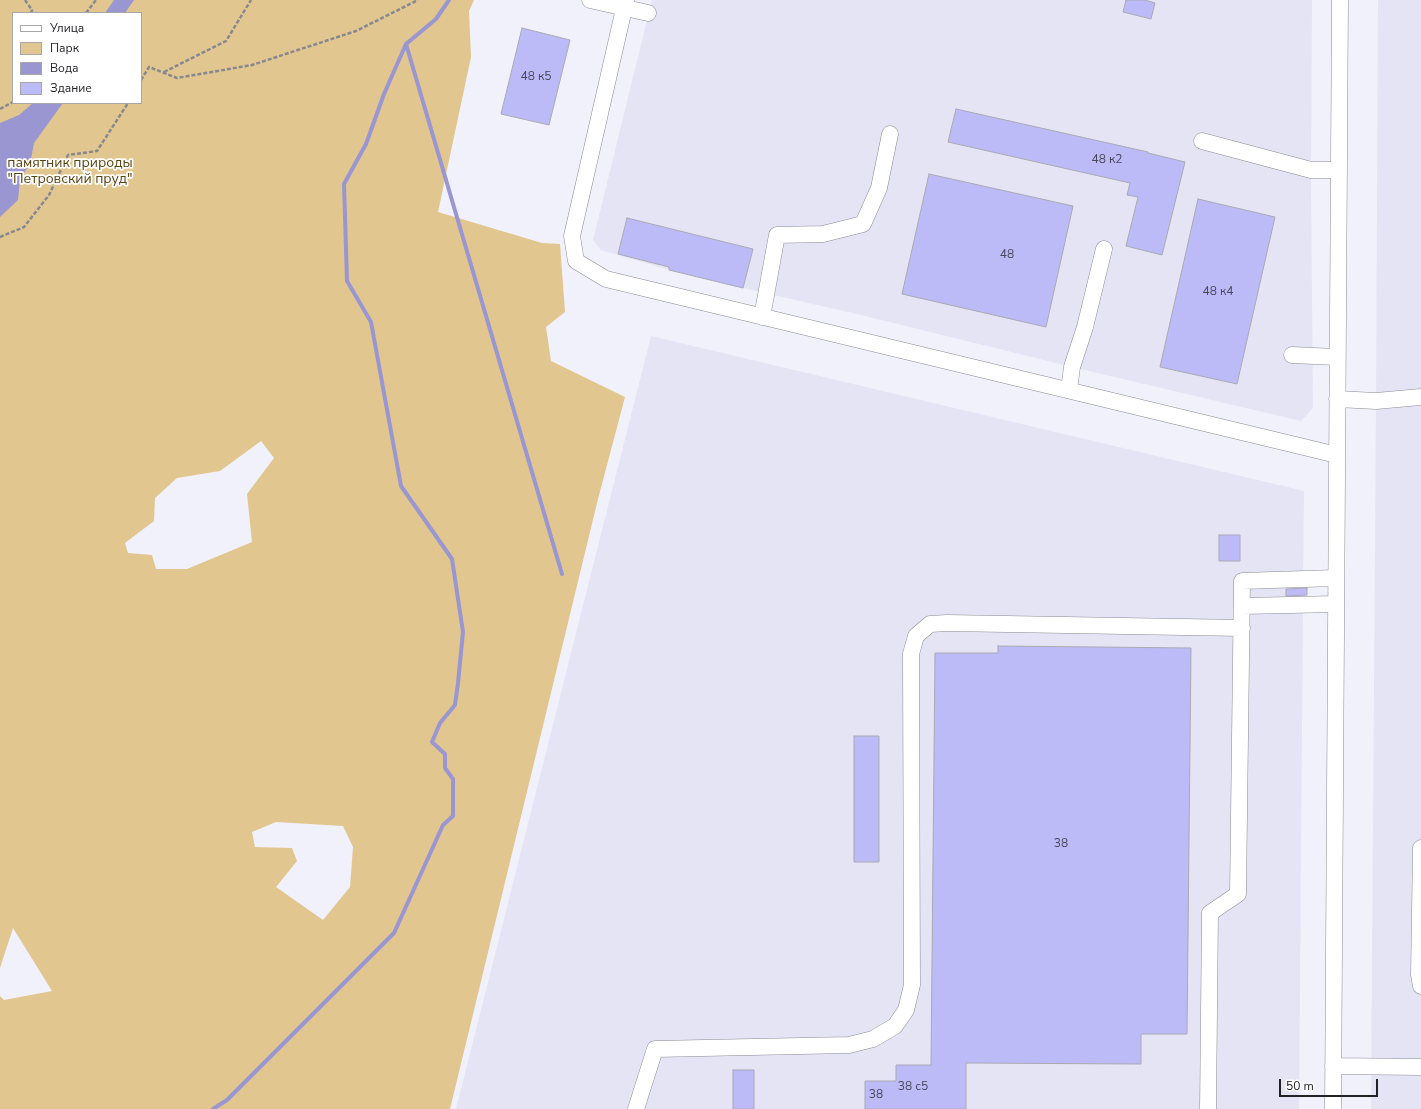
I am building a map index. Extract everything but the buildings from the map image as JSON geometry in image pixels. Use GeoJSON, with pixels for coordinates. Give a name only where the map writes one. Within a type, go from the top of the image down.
{"type":"FeatureCollection","features":[{"type":"Feature","properties":{"kind":"street"},"geometry":{"type":"LineString","coordinates":[[590,0],[625,4],[648,13]]}},
{"type":"Feature","properties":{"kind":"street"},"geometry":{"type":"LineString","coordinates":[[1333,1109],[1340,0]]}},
{"type":"Feature","properties":{"kind":"street"},"geometry":{"type":"LineString","coordinates":[[625,4],[572,236],[576,261],[606,279],[1337,455]]}},
{"type":"Feature","properties":{"kind":"street"},"geometry":{"type":"LineString","coordinates":[[762,316],[777,235],[823,234],[863,224],[879,188],[890,134]]}},
{"type":"Feature","properties":{"kind":"street"},"geometry":{"type":"LineString","coordinates":[[1202,141],[1311,170],[1339,170]]}},
{"type":"Feature","properties":{"kind":"street"},"geometry":{"type":"LineString","coordinates":[[1069,390],[1072,367],[1085,327],[1104,249]]}},
{"type":"Feature","properties":{"kind":"street"},"geometry":{"type":"LineString","coordinates":[[1292,355],[1337,357]]}},
{"type":"Feature","properties":{"kind":"street"},"geometry":{"type":"LineString","coordinates":[[1337,399],[1376,401],[1421,397]]}},
{"type":"Feature","properties":{"kind":"street"},"geometry":{"type":"LineString","coordinates":[[1208,1109],[1210,913],[1238,894],[1242,581],[1336,578]]}},
{"type":"Feature","properties":{"kind":"street"},"geometry":{"type":"LineString","coordinates":[[1242,606],[1336,604]]}},
{"type":"Feature","properties":{"kind":"street"},"geometry":{"type":"LineString","coordinates":[[636,1109],[655,1049],[849,1045],[873,1039],[894,1026],[906,1010],[912,985],[911,654],[916,636],[930,624],[947,622],[1242,628]]}},
{"type":"Feature","properties":{"kind":"street"},"geometry":{"type":"LineString","coordinates":[[1421,848],[1419,975],[1421,986]]}},
{"type":"Feature","properties":{"kind":"street"},"geometry":{"type":"LineString","coordinates":[[1333,1066],[1421,1067]]}},
{"type":"Feature","properties":{"kind":"path"},"geometry":{"type":"LineString","coordinates":[[25,0],[32,10],[31,12]]}},
{"type":"Feature","properties":{"kind":"path"},"geometry":{"type":"LineString","coordinates":[[87,12],[96,0]]}},
{"type":"Feature","properties":{"kind":"path"},"geometry":{"type":"LineString","coordinates":[[163,72],[226,41],[252,0]]}},
{"type":"Feature","properties":{"kind":"path"},"geometry":{"type":"LineString","coordinates":[[142,78],[149,67],[177,78],[252,65],[356,31],[418,0]]}},
{"type":"Feature","properties":{"kind":"path"},"geometry":{"type":"LineString","coordinates":[[0,110],[12,103]]}},
{"type":"Feature","properties":{"kind":"path"},"geometry":{"type":"LineString","coordinates":[[0,237],[24,228],[49,195],[68,155],[97,151],[127,104]]}},
{"type":"Feature","properties":{"kind":"shaded area"},"geometry":{"type":"Polygon","coordinates":[[[652,0],[1312,0],[1311,186],[1313,408],[1301,421],[669,270],[601,250],[593,240],[652,0]]]}},
{"type":"Feature","properties":{"kind":"shaded area"},"geometry":{"type":"Polygon","coordinates":[[[1378,0],[1421,0],[1421,1109],[1371,1109],[1378,0]]]}},
{"type":"Feature","properties":{"kind":"shaded area"},"geometry":{"type":"Polygon","coordinates":[[[651,336],[1304,491],[1303,588],[1307,588],[1307,600],[1303,600],[1299,1109],[456,1109],[651,336]]]}},
{"type":"Feature","properties":{"kind":"green space","name":"памятник природы \"Петровский пруд\""},"geometry":{"type":"Polygon","coordinates":[[[0,0],[474,0],[469,11],[471,57],[438,212],[542,243],[560,244],[565,312],[546,327],[551,361],[625,397],[598,499],[450,1109],[0,1109],[0,996],[4,1000],[52,991],[13,928],[0,968],[0,0]],[[261,441],[220,471],[177,478],[155,498],[154,521],[125,543],[128,553],[152,555],[156,569],[187,569],[252,542],[247,494],[274,458],[261,441]],[[276,822],[252,832],[255,847],[292,848],[297,861],[276,887],[323,920],[350,887],[353,847],[343,826],[276,822]]]}},
{"type":"Feature","properties":{"kind":"water"},"geometry":{"type":"Polygon","coordinates":[[[114,0],[134,0],[126,12],[106,12],[114,0]]]}},
{"type":"Feature","properties":{"kind":"water"},"geometry":{"type":"Polygon","coordinates":[[[32,104],[62,104],[34,143],[30,164],[20,179],[18,200],[0,217],[0,123],[19,115],[32,104]]]}},
{"type":"Feature","properties":{"kind":"waterway"},"geometry":{"type":"LineString","coordinates":[[213,1109],[227,1100],[394,933],[443,825],[453,816],[453,779],[445,768],[445,754],[432,742],[440,723],[455,705],[458,683],[463,632],[452,559],[401,486],[371,322],[347,281],[344,184],[366,144],[384,94],[406,44],[436,19],[449,0]]}},
{"type":"Feature","properties":{"kind":"waterway"},"geometry":{"type":"LineString","coordinates":[[406,44],[562,574]]}}]}
